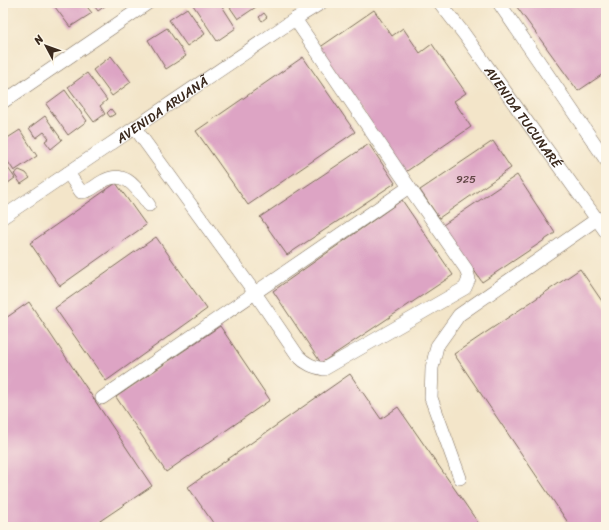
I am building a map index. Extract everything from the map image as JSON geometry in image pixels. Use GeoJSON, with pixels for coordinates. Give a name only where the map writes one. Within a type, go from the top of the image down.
{"type":"FeatureCollection","features":[{"type":"Feature","properties":{"kind":"street"},"geometry":{"type":"LineString","coordinates":[[3,102],[148,3]]}},
{"type":"Feature","properties":{"kind":"street","name":"AVENIDA ARUANÃ"},"geometry":{"type":"LineString","coordinates":[[3,217],[295,19],[322,3]]}},
{"type":"Feature","properties":{"kind":"street","name":"AVENIDA TUCUNARÉ"},"geometry":{"type":"LineString","coordinates":[[440,3],[464,34],[606,232]]}},
{"type":"Feature","properties":{"kind":"street"},"geometry":{"type":"LineString","coordinates":[[500,3],[606,160]]}},
{"type":"Feature","properties":{"kind":"street"},"geometry":{"type":"LineString","coordinates":[[135,128],[255,293],[298,356],[306,364],[315,368],[324,369],[465,288],[469,279],[466,269],[295,19]]}},
{"type":"Feature","properties":{"kind":"street"},"geometry":{"type":"LineString","coordinates":[[68,173],[81,192],[88,192],[107,178],[121,177],[131,182],[149,205]]}},
{"type":"Feature","properties":{"kind":"street"},"geometry":{"type":"LineString","coordinates":[[102,398],[409,187]]}},
{"type":"Feature","properties":{"kind":"street"},"geometry":{"type":"LineString","coordinates":[[460,478],[432,398],[432,368],[437,346],[459,315],[597,219]]}},
{"type":"Feature","properties":{"kind":"building"},"geometry":{"type":"Polygon","coordinates":[[[52,3],[84,3],[92,13],[70,27],[52,3]]]}},
{"type":"Feature","properties":{"kind":"building"},"geometry":{"type":"Polygon","coordinates":[[[92,3],[109,3],[98,11],[92,3]]]}},
{"type":"Feature","properties":{"kind":"building"},"geometry":{"type":"Polygon","coordinates":[[[196,3],[220,3],[236,28],[217,41],[193,5],[196,3]]]}},
{"type":"Feature","properties":{"kind":"building"},"geometry":{"type":"Polygon","coordinates":[[[227,3],[254,3],[256,7],[238,19],[227,3]]]}},
{"type":"Feature","properties":{"kind":"building"},"geometry":{"type":"Polygon","coordinates":[[[514,3],[606,3],[606,72],[578,91],[514,3]]]}},
{"type":"Feature","properties":{"kind":"building"},"geometry":{"type":"Polygon","coordinates":[[[187,8],[205,34],[187,46],[169,20],[187,8]]]}},
{"type":"Feature","properties":{"kind":"building"},"geometry":{"type":"Polygon","coordinates":[[[374,10],[392,36],[403,28],[420,53],[432,44],[466,93],[454,101],[471,127],[404,173],[319,48],[374,10]]]}},
{"type":"Feature","properties":{"kind":"building"},"geometry":{"type":"Polygon","coordinates":[[[264,13],[267,17],[262,21],[259,17],[264,13]]]}},
{"type":"Feature","properties":{"kind":"building"},"geometry":{"type":"Polygon","coordinates":[[[167,28],[186,56],[166,69],[148,40],[167,28]]]}},
{"type":"Feature","properties":{"kind":"building"},"geometry":{"type":"Polygon","coordinates":[[[111,56],[131,82],[112,96],[93,70],[111,56]]]}},
{"type":"Feature","properties":{"kind":"building"},"geometry":{"type":"Polygon","coordinates":[[[303,57],[355,132],[248,205],[196,131],[303,57]]]}},
{"type":"Feature","properties":{"kind":"building"},"geometry":{"type":"Polygon","coordinates":[[[87,73],[107,100],[100,106],[105,114],[94,122],[68,87],[87,73]]]}},
{"type":"Feature","properties":{"kind":"building"},"geometry":{"type":"Polygon","coordinates":[[[65,90],[87,121],[68,135],[46,104],[65,90]]]}},
{"type":"Feature","properties":{"kind":"building"},"geometry":{"type":"Polygon","coordinates":[[[111,109],[115,114],[110,117],[107,113],[111,109]]]}},
{"type":"Feature","properties":{"kind":"building"},"geometry":{"type":"Polygon","coordinates":[[[45,116],[62,140],[51,149],[45,141],[49,138],[44,132],[36,138],[29,128],[45,116]]]}},
{"type":"Feature","properties":{"kind":"building"},"geometry":{"type":"Polygon","coordinates":[[[20,130],[37,156],[14,171],[3,154],[3,135],[6,139],[20,130]]]}},
{"type":"Feature","properties":{"kind":"building"},"geometry":{"type":"Polygon","coordinates":[[[493,141],[511,168],[439,218],[420,190],[493,141]]]}},
{"type":"Feature","properties":{"kind":"building"},"geometry":{"type":"Polygon","coordinates":[[[369,144],[395,183],[287,255],[260,217],[369,144]]]}},
{"type":"Feature","properties":{"kind":"building"},"geometry":{"type":"Polygon","coordinates":[[[3,161],[15,178],[4,186],[3,185],[3,161]]]}},
{"type":"Feature","properties":{"kind":"building"},"geometry":{"type":"Polygon","coordinates":[[[19,170],[26,173],[30,178],[21,184],[14,174],[19,170]]]}},
{"type":"Feature","properties":{"kind":"building"},"geometry":{"type":"Polygon","coordinates":[[[517,175],[555,233],[482,282],[443,225],[517,175]]]}},
{"type":"Feature","properties":{"kind":"building"},"geometry":{"type":"Polygon","coordinates":[[[116,183],[146,225],[60,286],[30,243],[116,183]]]}},
{"type":"Feature","properties":{"kind":"building"},"geometry":{"type":"Polygon","coordinates":[[[402,200],[453,275],[321,363],[273,291],[402,200]]]}},
{"type":"Feature","properties":{"kind":"building"},"geometry":{"type":"Polygon","coordinates":[[[156,237],[207,309],[106,381],[55,308],[156,237]]]}},
{"type":"Feature","properties":{"kind":"building"},"geometry":{"type":"Polygon","coordinates":[[[580,269],[606,307],[606,527],[571,527],[454,354],[580,269]]]}},
{"type":"Feature","properties":{"kind":"building"},"geometry":{"type":"Polygon","coordinates":[[[29,302],[152,486],[91,527],[3,527],[3,320],[29,302]]]}},
{"type":"Feature","properties":{"kind":"building"},"geometry":{"type":"Polygon","coordinates":[[[220,326],[270,400],[166,472],[116,397],[220,326]]]}},
{"type":"Feature","properties":{"kind":"building"},"geometry":{"type":"Polygon","coordinates":[[[350,374],[381,419],[398,407],[481,527],[216,527],[188,487],[350,374]]]}}]}
